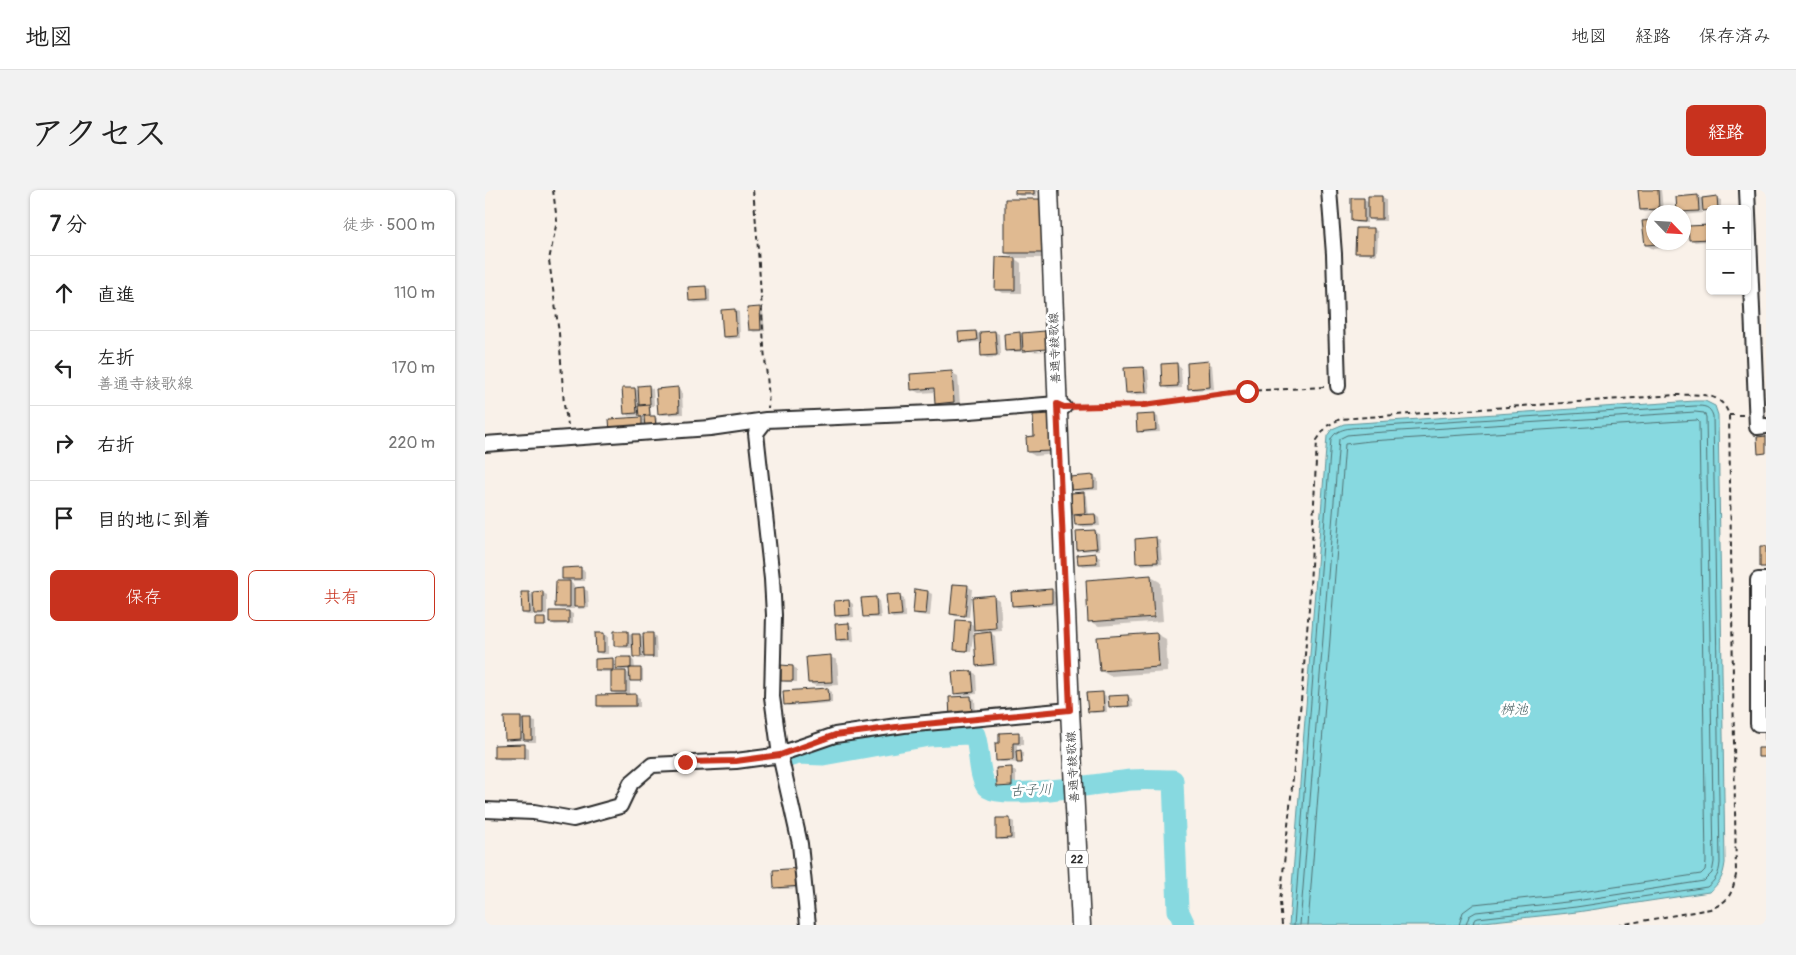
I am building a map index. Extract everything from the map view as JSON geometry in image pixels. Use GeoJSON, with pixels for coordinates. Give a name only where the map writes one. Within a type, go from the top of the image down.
{"type":"FeatureCollection","features":[{"type":"Feature","properties":{"kind":"main road","name":"善通寺綾歌線"},"geometry":{"type":"LineString","coordinates":[[1049,190],[1061,406],[1073,788],[1081,925]]}},
{"type":"Feature","properties":{"kind":"street"},"geometry":{"type":"LineString","coordinates":[[1329,190],[1334,254],[1338,386]]}},
{"type":"Feature","properties":{"kind":"street"},"geometry":{"type":"LineString","coordinates":[[1747,190],[1757,427],[1766,426]]}},
{"type":"Feature","properties":{"kind":"street"},"geometry":{"type":"LineString","coordinates":[[485,444],[710,428],[767,420],[1061,406]]}},
{"type":"Feature","properties":{"kind":"street"},"geometry":{"type":"LineString","coordinates":[[767,420],[756,432],[772,579],[774,615],[772,697],[780,755],[800,844],[808,925]]}},
{"type":"Feature","properties":{"kind":"street"},"geometry":{"type":"LineString","coordinates":[[1766,580],[1759,580],[1758,724],[1766,724]]}},
{"type":"Feature","properties":{"kind":"street"},"geometry":{"type":"LineString","coordinates":[[485,810],[535,812],[573,818],[620,806],[631,783],[652,765],[736,761],[780,755],[835,735],[904,726],[1070,710]]}},
{"type":"Feature","properties":{"kind":"path"},"geometry":{"type":"LineString","coordinates":[[553,190],[557,221],[549,260],[559,333],[564,405],[571,437]]}},
{"type":"Feature","properties":{"kind":"path"},"geometry":{"type":"LineString","coordinates":[[753,190],[769,401],[767,420]]}},
{"type":"Feature","properties":{"kind":"path"},"geometry":{"type":"LineString","coordinates":[[1061,406],[1144,405],[1247,391],[1338,386]]}},
{"type":"Feature","properties":{"kind":"path"},"geometry":{"type":"LineString","coordinates":[[1282,925],[1280,902],[1301,710],[1309,608],[1317,440],[1327,426],[1340,418],[1676,395],[1712,396],[1719,399],[1729,415],[1737,875],[1731,895],[1721,905],[1710,909],[1619,925]]}},
{"type":"Feature","properties":{"kind":"path"},"geometry":{"type":"LineString","coordinates":[[1729,415],[1744,415]]}},
{"type":"Feature","properties":{"kind":"water","name":"桝池"},"geometry":{"type":"Polygon","coordinates":[[[1705,401],[1715,406],[1718,415],[1725,863],[1722,876],[1716,886],[1709,892],[1577,912],[1456,925],[1289,925],[1327,436],[1332,429],[1344,424],[1705,401]]]}},
{"type":"Feature","properties":{"kind":"building"},"geometry":{"type":"Polygon","coordinates":[[[1015,190],[1034,190],[1034,194],[1015,194],[1015,190]]]}},
{"type":"Feature","properties":{"kind":"building"},"geometry":{"type":"Polygon","coordinates":[[[1638,190],[1658,190],[1659,205],[1646,205],[1646,210],[1640,210],[1638,190]]]}},
{"type":"Feature","properties":{"kind":"building"},"geometry":{"type":"Polygon","coordinates":[[[1698,195],[1699,211],[1691,211],[1691,205],[1677,205],[1676,197],[1698,195]]]}},
{"type":"Feature","properties":{"kind":"building"},"geometry":{"type":"Polygon","coordinates":[[[1368,196],[1382,196],[1382,219],[1368,219],[1368,196]]]}},
{"type":"Feature","properties":{"kind":"building"},"geometry":{"type":"Polygon","coordinates":[[[1717,196],[1718,205],[1706,205],[1706,211],[1703,211],[1702,198],[1717,196]]]}},
{"type":"Feature","properties":{"kind":"building"},"geometry":{"type":"Polygon","coordinates":[[[1351,198],[1364,198],[1364,222],[1351,221],[1351,198]]]}},
{"type":"Feature","properties":{"kind":"building"},"geometry":{"type":"Polygon","coordinates":[[[1005,199],[1042,199],[1042,253],[1005,253],[1005,199]]]}},
{"type":"Feature","properties":{"kind":"building"},"geometry":{"type":"Polygon","coordinates":[[[1642,221],[1646,221],[1646,245],[1645,245],[1642,221]]]}},
{"type":"Feature","properties":{"kind":"building"},"geometry":{"type":"Polygon","coordinates":[[[1706,225],[1706,239],[1691,240],[1691,226],[1706,225]]]}},
{"type":"Feature","properties":{"kind":"building"},"geometry":{"type":"Polygon","coordinates":[[[1356,228],[1374,228],[1374,253],[1355,253],[1356,228]]]}},
{"type":"Feature","properties":{"kind":"building"},"geometry":{"type":"Polygon","coordinates":[[[996,257],[1015,258],[1015,290],[995,290],[996,257]]]}},
{"type":"Feature","properties":{"kind":"building"},"geometry":{"type":"Polygon","coordinates":[[[706,286],[707,300],[689,301],[688,287],[706,286]]]}},
{"type":"Feature","properties":{"kind":"building"},"geometry":{"type":"Polygon","coordinates":[[[760,307],[761,330],[749,330],[747,308],[760,307]]]}},
{"type":"Feature","properties":{"kind":"building"},"geometry":{"type":"Polygon","coordinates":[[[735,309],[737,336],[723,337],[721,310],[735,309]]]}},
{"type":"Feature","properties":{"kind":"building"},"geometry":{"type":"Polygon","coordinates":[[[976,331],[977,340],[959,342],[958,332],[976,331]]]}},
{"type":"Feature","properties":{"kind":"building"},"geometry":{"type":"Polygon","coordinates":[[[995,331],[997,355],[981,356],[980,332],[995,331]]]}},
{"type":"Feature","properties":{"kind":"building"},"geometry":{"type":"Polygon","coordinates":[[[1045,331],[1046,349],[1023,351],[1022,333],[1045,331]]]}},
{"type":"Feature","properties":{"kind":"building"},"geometry":{"type":"Polygon","coordinates":[[[1020,332],[1021,350],[1005,351],[1004,334],[1020,332]]]}},
{"type":"Feature","properties":{"kind":"building"},"geometry":{"type":"Polygon","coordinates":[[[1209,361],[1210,387],[1188,389],[1187,363],[1209,361]]]}},
{"type":"Feature","properties":{"kind":"building"},"geometry":{"type":"Polygon","coordinates":[[[1177,363],[1178,386],[1162,387],[1161,364],[1177,363]]]}},
{"type":"Feature","properties":{"kind":"building"},"geometry":{"type":"Polygon","coordinates":[[[1144,367],[1146,392],[1126,393],[1124,368],[1144,367]]]}},
{"type":"Feature","properties":{"kind":"building"},"geometry":{"type":"Polygon","coordinates":[[[952,371],[954,402],[935,404],[934,388],[911,390],[910,374],[952,371]]]}},
{"type":"Feature","properties":{"kind":"building"},"geometry":{"type":"Polygon","coordinates":[[[649,385],[650,404],[639,405],[638,386],[649,385]]]}},
{"type":"Feature","properties":{"kind":"building"},"geometry":{"type":"Polygon","coordinates":[[[678,387],[679,412],[658,414],[656,389],[678,387]]]}},
{"type":"Feature","properties":{"kind":"building"},"geometry":{"type":"Polygon","coordinates":[[[622,388],[635,388],[637,413],[624,414],[622,388]]]}},
{"type":"Feature","properties":{"kind":"building"},"geometry":{"type":"Polygon","coordinates":[[[649,405],[650,415],[639,416],[638,406],[649,405]]]}},
{"type":"Feature","properties":{"kind":"building"},"geometry":{"type":"Polygon","coordinates":[[[1052,414],[1051,451],[1027,452],[1026,437],[1034,436],[1033,415],[1052,414]]]}},
{"type":"Feature","properties":{"kind":"building"},"geometry":{"type":"Polygon","coordinates":[[[1155,414],[1156,430],[1137,432],[1136,415],[1155,414]]]}},
{"type":"Feature","properties":{"kind":"building"},"geometry":{"type":"Polygon","coordinates":[[[644,416],[655,416],[656,427],[645,428],[644,416]]]}},
{"type":"Feature","properties":{"kind":"building"},"geometry":{"type":"Polygon","coordinates":[[[642,417],[642,430],[610,432],[609,419],[642,417]]]}},
{"type":"Feature","properties":{"kind":"building"},"geometry":{"type":"Polygon","coordinates":[[[1766,436],[1766,453],[1758,454],[1757,437],[1766,436]]]}},
{"type":"Feature","properties":{"kind":"building"},"geometry":{"type":"Polygon","coordinates":[[[1094,475],[1094,488],[1071,490],[1070,477],[1094,475]]]}},
{"type":"Feature","properties":{"kind":"building"},"geometry":{"type":"Polygon","coordinates":[[[1084,492],[1085,513],[1072,514],[1071,493],[1084,492]]]}},
{"type":"Feature","properties":{"kind":"building"},"geometry":{"type":"Polygon","coordinates":[[[1095,514],[1096,524],[1075,525],[1074,515],[1095,514]]]}},
{"type":"Feature","properties":{"kind":"building"},"geometry":{"type":"Polygon","coordinates":[[[1095,530],[1097,548],[1077,550],[1076,531],[1095,530]]]}},
{"type":"Feature","properties":{"kind":"building"},"geometry":{"type":"Polygon","coordinates":[[[1156,537],[1158,562],[1136,563],[1135,539],[1156,537]]]}},
{"type":"Feature","properties":{"kind":"building"},"geometry":{"type":"Polygon","coordinates":[[[1760,546],[1766,546],[1766,567],[1760,567],[1760,546]]]}},
{"type":"Feature","properties":{"kind":"building"},"geometry":{"type":"Polygon","coordinates":[[[1096,553],[1097,563],[1078,564],[1077,555],[1096,553]]]}},
{"type":"Feature","properties":{"kind":"building"},"geometry":{"type":"Polygon","coordinates":[[[581,567],[581,579],[562,579],[562,568],[581,567]]]}},
{"type":"Feature","properties":{"kind":"building"},"geometry":{"type":"Polygon","coordinates":[[[1151,575],[1154,617],[1088,622],[1086,580],[1151,575]]]}},
{"type":"Feature","properties":{"kind":"building"},"geometry":{"type":"Polygon","coordinates":[[[556,581],[570,581],[570,607],[555,607],[556,581]]]}},
{"type":"Feature","properties":{"kind":"building"},"geometry":{"type":"Polygon","coordinates":[[[953,584],[968,585],[965,616],[950,614],[953,584]]]}},
{"type":"Feature","properties":{"kind":"building"},"geometry":{"type":"Polygon","coordinates":[[[584,587],[585,607],[574,607],[574,588],[584,587]]]}},
{"type":"Feature","properties":{"kind":"building"},"geometry":{"type":"Polygon","coordinates":[[[915,589],[928,591],[926,614],[913,613],[915,589]]]}},
{"type":"Feature","properties":{"kind":"building"},"geometry":{"type":"Polygon","coordinates":[[[1052,589],[1052,603],[1012,606],[1011,592],[1052,589]]]}},
{"type":"Feature","properties":{"kind":"building"},"geometry":{"type":"Polygon","coordinates":[[[543,591],[543,614],[534,614],[533,592],[543,591]]]}},
{"type":"Feature","properties":{"kind":"building"},"geometry":{"type":"Polygon","coordinates":[[[521,592],[529,592],[530,613],[522,613],[521,592]]]}},
{"type":"Feature","properties":{"kind":"building"},"geometry":{"type":"Polygon","coordinates":[[[900,594],[902,615],[888,616],[886,595],[900,594]]]}},
{"type":"Feature","properties":{"kind":"building"},"geometry":{"type":"Polygon","coordinates":[[[994,595],[996,628],[974,630],[972,597],[994,595]]]}},
{"type":"Feature","properties":{"kind":"building"},"geometry":{"type":"Polygon","coordinates":[[[876,597],[877,616],[863,617],[861,598],[876,597]]]}},
{"type":"Feature","properties":{"kind":"building"},"geometry":{"type":"Polygon","coordinates":[[[849,600],[850,615],[835,616],[834,601],[849,600]]]}},
{"type":"Feature","properties":{"kind":"building"},"geometry":{"type":"Polygon","coordinates":[[[549,611],[569,611],[569,623],[549,623],[549,611]]]}},
{"type":"Feature","properties":{"kind":"building"},"geometry":{"type":"Polygon","coordinates":[[[535,618],[545,618],[545,626],[535,626],[535,618]]]}},
{"type":"Feature","properties":{"kind":"building"},"geometry":{"type":"Polygon","coordinates":[[[956,620],[970,621],[967,651],[954,650],[956,620]]]}},
{"type":"Feature","properties":{"kind":"building"},"geometry":{"type":"Polygon","coordinates":[[[849,623],[850,639],[836,640],[835,624],[849,623]]]}},
{"type":"Feature","properties":{"kind":"building"},"geometry":{"type":"Polygon","coordinates":[[[614,631],[628,631],[628,646],[614,646],[614,631]]]}},
{"type":"Feature","properties":{"kind":"building"},"geometry":{"type":"Polygon","coordinates":[[[991,632],[994,664],[976,666],[974,634],[991,632]]]}},
{"type":"Feature","properties":{"kind":"building"},"geometry":{"type":"Polygon","coordinates":[[[595,633],[604,633],[604,652],[596,652],[595,633]]]}},
{"type":"Feature","properties":{"kind":"building"},"geometry":{"type":"Polygon","coordinates":[[[643,633],[653,633],[653,657],[644,657],[643,633]]]}},
{"type":"Feature","properties":{"kind":"building"},"geometry":{"type":"Polygon","coordinates":[[[1157,633],[1159,667],[1100,671],[1097,637],[1157,633]]]}},
{"type":"Feature","properties":{"kind":"building"},"geometry":{"type":"Polygon","coordinates":[[[632,634],[640,634],[641,657],[633,657],[632,634]]]}},
{"type":"Feature","properties":{"kind":"building"},"geometry":{"type":"Polygon","coordinates":[[[831,655],[832,682],[808,683],[806,657],[831,655]]]}},
{"type":"Feature","properties":{"kind":"building"},"geometry":{"type":"Polygon","coordinates":[[[616,657],[631,657],[631,668],[616,669],[616,657]]]}},
{"type":"Feature","properties":{"kind":"building"},"geometry":{"type":"Polygon","coordinates":[[[613,658],[613,670],[595,670],[595,659],[613,658]]]}},
{"type":"Feature","properties":{"kind":"building"},"geometry":{"type":"Polygon","coordinates":[[[781,665],[793,666],[793,681],[781,681],[781,665]]]}},
{"type":"Feature","properties":{"kind":"building"},"geometry":{"type":"Polygon","coordinates":[[[629,668],[641,668],[641,681],[630,681],[629,668]]]}},
{"type":"Feature","properties":{"kind":"building"},"geometry":{"type":"Polygon","coordinates":[[[611,671],[626,671],[626,692],[611,692],[611,671]]]}},
{"type":"Feature","properties":{"kind":"building"},"geometry":{"type":"Polygon","coordinates":[[[972,671],[974,692],[954,694],[952,672],[972,671]]]}},
{"type":"Feature","properties":{"kind":"building"},"geometry":{"type":"Polygon","coordinates":[[[828,688],[829,701],[784,705],[783,691],[828,688]]]}},
{"type":"Feature","properties":{"kind":"building"},"geometry":{"type":"Polygon","coordinates":[[[1103,692],[1104,711],[1088,712],[1086,693],[1103,692]]]}},
{"type":"Feature","properties":{"kind":"building"},"geometry":{"type":"Polygon","coordinates":[[[636,694],[636,706],[597,706],[597,695],[636,694]]]}},
{"type":"Feature","properties":{"kind":"building"},"geometry":{"type":"Polygon","coordinates":[[[1128,695],[1129,706],[1109,707],[1108,696],[1128,695]]]}},
{"type":"Feature","properties":{"kind":"building"},"geometry":{"type":"Polygon","coordinates":[[[971,696],[972,717],[950,719],[949,697],[971,696]]]}},
{"type":"Feature","properties":{"kind":"building"},"geometry":{"type":"Polygon","coordinates":[[[504,717],[521,717],[521,739],[505,740],[504,717]]]}},
{"type":"Feature","properties":{"kind":"building"},"geometry":{"type":"Polygon","coordinates":[[[523,719],[532,719],[532,740],[524,740],[523,719]]]}},
{"type":"Feature","properties":{"kind":"building"},"geometry":{"type":"Polygon","coordinates":[[[1019,732],[1019,743],[1013,743],[1013,760],[996,761],[995,743],[999,743],[999,733],[1019,732]]]}},
{"type":"Feature","properties":{"kind":"building"},"geometry":{"type":"Polygon","coordinates":[[[1765,732],[1766,757],[1758,757],[1758,748],[1765,748],[1765,732]]]}},
{"type":"Feature","properties":{"kind":"building"},"geometry":{"type":"Polygon","coordinates":[[[525,744],[525,758],[494,758],[494,745],[525,744]]]}},
{"type":"Feature","properties":{"kind":"building"},"geometry":{"type":"Polygon","coordinates":[[[1021,750],[1022,763],[1017,763],[1016,751],[1021,750]]]}},
{"type":"Feature","properties":{"kind":"building"},"geometry":{"type":"Polygon","coordinates":[[[1012,767],[1012,786],[997,787],[996,768],[1012,767]]]}},
{"type":"Feature","properties":{"kind":"building"},"geometry":{"type":"Polygon","coordinates":[[[996,818],[1010,818],[1011,838],[996,839],[996,818]]]}},
{"type":"Feature","properties":{"kind":"building"},"geometry":{"type":"Polygon","coordinates":[[[801,868],[802,886],[774,888],[773,870],[801,868]]]}},
{"type":"Feature","properties":{"kind":"waterway","name":"古子川"},"geometry":{"type":"LineString","coordinates":[[785,758],[798,754],[823,755],[929,736],[967,734],[975,735],[984,782],[987,787],[996,791],[1032,791],[1131,780],[1173,780],[1178,910],[1185,925]]}},
{"type":"Feature","properties":{"kind":"route"},"geometry":{"type":"LineString","coordinates":[[685,762],[736,761],[780,755],[835,735],[904,726],[1070,710],[1057,404],[1064,407],[1144,405],[1247,391]]}}]}
